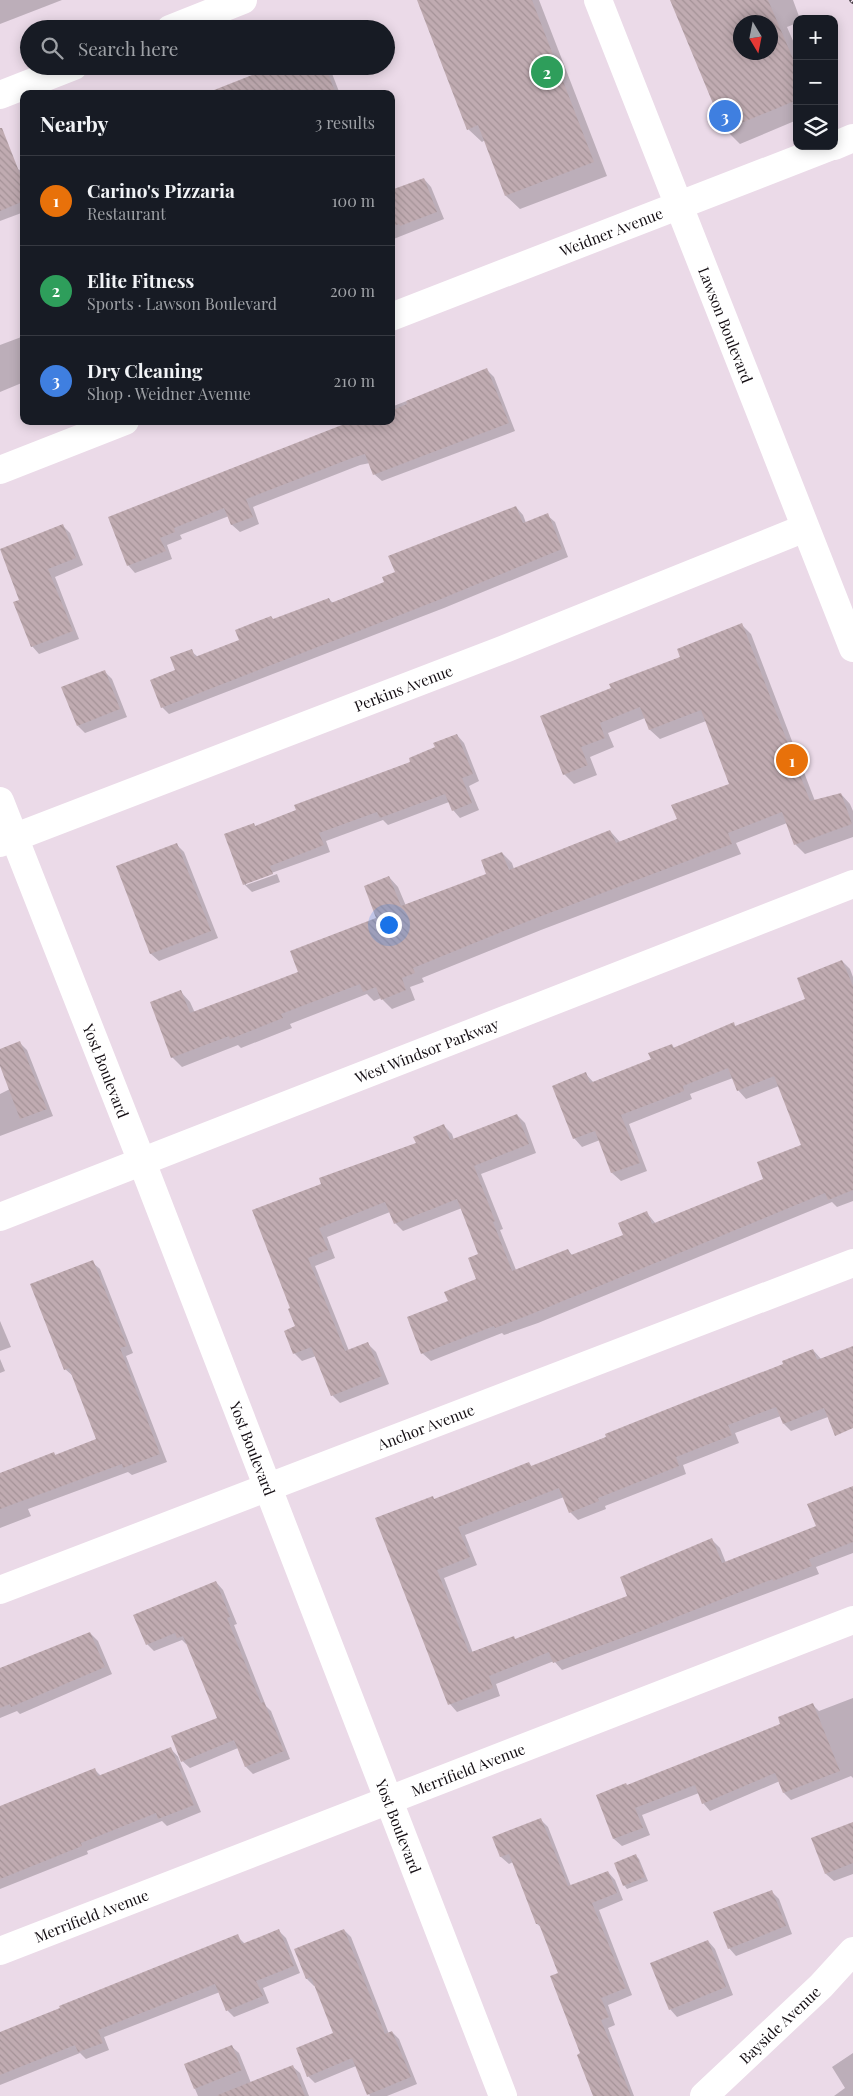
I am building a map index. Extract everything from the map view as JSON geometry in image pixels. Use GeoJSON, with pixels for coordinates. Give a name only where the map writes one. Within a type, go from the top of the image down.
{"type":"FeatureCollection","features":[{"type":"Feature","properties":{"kind":"street"},"geometry":{"type":"LineString","coordinates":[[193,20],[243,0]]}},
{"type":"Feature","properties":{"kind":"street","name":"Lawson Boulevard"},"geometry":{"type":"LineString","coordinates":[[598,0],[853,648]]}},
{"type":"Feature","properties":{"kind":"street"},"geometry":{"type":"LineString","coordinates":[[0,95],[51,75]]}},
{"type":"Feature","properties":{"kind":"street","name":"Weidner Avenue"},"geometry":{"type":"LineString","coordinates":[[838,144],[853,138]]}},
{"type":"Feature","properties":{"kind":"street","name":"Weidner Avenue"},"geometry":{"type":"LineString","coordinates":[[395,315],[823,150]]}},
{"type":"Feature","properties":{"kind":"street"},"geometry":{"type":"LineString","coordinates":[[0,470],[115,425]]}},
{"type":"Feature","properties":{"kind":"street","name":"Perkins Avenue"},"geometry":{"type":"LineString","coordinates":[[7,840],[502,650],[805,528]]}},
{"type":"Feature","properties":{"kind":"street","name":"Yost Boulevard"},"geometry":{"type":"LineString","coordinates":[[0,801],[7,840],[142,1162],[503,2096]]}},
{"type":"Feature","properties":{"kind":"street","name":"West Windsor Parkway"},"geometry":{"type":"LineString","coordinates":[[0,1217],[853,884]]}},
{"type":"Feature","properties":{"kind":"street","name":"Anchor Avenue"},"geometry":{"type":"LineString","coordinates":[[0,1590],[267,1486],[853,1263]]}},
{"type":"Feature","properties":{"kind":"street","name":"Merrifield Avenue"},"geometry":{"type":"LineString","coordinates":[[0,1951],[853,1620]]}},
{"type":"Feature","properties":{"kind":"street","name":"Bayside Avenue"},"geometry":{"type":"LineString","coordinates":[[704,2096],[821,1986],[853,1951]]}},
{"type":"Feature","properties":{"kind":"building"},"geometry":{"type":"Polygon","coordinates":[[[417,0],[532,0],[594,162],[505,196],[478,125],[467,130],[417,0]]]}},
{"type":"Feature","properties":{"kind":"building"},"geometry":{"type":"Polygon","coordinates":[[[670,0],[768,0],[774,15],[733,15],[733,60],[778,60],[778,23],[793,59],[793,102],[724,130],[670,0]]]}},
{"type":"Feature","properties":{"kind":"building"},"geometry":{"type":"Polygon","coordinates":[[[252,75],[329,75],[334,90],[214,90],[252,75]]]}},
{"type":"Feature","properties":{"kind":"building"},"geometry":{"type":"Polygon","coordinates":[[[0,128],[2,128],[20,174],[20,203],[0,211],[0,128]]]}},
{"type":"Feature","properties":{"kind":"building"},"geometry":{"type":"Polygon","coordinates":[[[424,178],[437,212],[400,226],[399,224],[395,226],[395,189],[424,178]]]}},
{"type":"Feature","properties":{"kind":"building"},"geometry":{"type":"Polygon","coordinates":[[[487,368],[509,423],[373,475],[365,454],[352,458],[246,499],[253,517],[231,525],[224,508],[174,528],[175,532],[160,538],[166,551],[127,566],[108,517],[342,425],[395,425],[395,409],[407,404],[406,401],[487,368]]]}},
{"type":"Feature","properties":{"kind":"building"},"geometry":{"type":"Polygon","coordinates":[[[516,506],[523,523],[548,513],[562,549],[436,601],[161,708],[150,680],[175,670],[170,657],[192,649],[195,657],[239,640],[235,630],[271,616],[273,619],[329,598],[331,603],[384,582],[382,577],[395,572],[388,556],[516,506]]]}},
{"type":"Feature","properties":{"kind":"building"},"geometry":{"type":"Polygon","coordinates":[[[63,524],[76,558],[48,569],[73,631],[31,647],[13,602],[19,600],[0,549],[63,524]]]}},
{"type":"Feature","properties":{"kind":"building"},"geometry":{"type":"Polygon","coordinates":[[[742,623],[810,801],[841,793],[852,824],[794,845],[782,812],[728,833],[732,844],[531,920],[413,968],[415,973],[402,978],[406,990],[381,1000],[376,987],[363,992],[360,984],[281,1014],[283,1018],[230,1039],[229,1036],[171,1058],[150,1002],[181,990],[190,1013],[298,972],[290,951],[376,918],[364,886],[389,876],[401,906],[486,874],[481,860],[502,852],[509,870],[610,830],[616,843],[677,819],[671,805],[729,784],[701,710],[649,730],[640,707],[600,723],[605,738],[581,747],[588,765],[563,775],[540,716],[611,688],[609,684],[680,657],[677,649],[742,623]]]}},
{"type":"Feature","properties":{"kind":"building"},"geometry":{"type":"Polygon","coordinates":[[[105,670],[120,709],[77,726],[61,687],[105,670]]]}},
{"type":"Feature","properties":{"kind":"building"},"geometry":{"type":"Polygon","coordinates":[[[457,734],[473,774],[462,778],[472,803],[452,811],[445,794],[380,818],[377,812],[319,833],[324,845],[270,866],[273,874],[243,885],[224,834],[254,823],[255,826],[296,810],[294,805],[410,762],[409,758],[435,747],[433,743],[457,734]]]}},
{"type":"Feature","properties":{"kind":"building"},"geometry":{"type":"Polygon","coordinates":[[[177,843],[211,931],[150,954],[116,866],[177,843]]]}},
{"type":"Feature","properties":{"kind":"building"},"geometry":{"type":"Polygon","coordinates":[[[842,960],[853,986],[853,1190],[828,1200],[825,1193],[529,1315],[495,1328],[494,1326],[421,1354],[407,1317],[448,1301],[444,1292],[476,1279],[468,1258],[478,1254],[457,1199],[394,1224],[385,1202],[319,1228],[328,1250],[308,1258],[345,1351],[368,1342],[382,1376],[331,1396],[311,1347],[293,1354],[284,1331],[295,1326],[288,1309],[290,1308],[252,1210],[321,1184],[319,1178],[416,1143],[413,1137],[444,1124],[450,1140],[517,1114],[529,1144],[474,1166],[512,1271],[568,1249],[571,1255],[623,1235],[618,1223],[647,1211],[652,1224],[763,1179],[757,1162],[801,1145],[774,1076],[737,1091],[728,1068],[683,1086],[684,1091],[621,1115],[640,1163],[611,1173],[595,1131],[573,1139],[552,1086],[586,1072],[590,1083],[651,1059],[648,1053],[672,1044],[673,1048],[734,1022],[735,1026],[805,999],[797,978],[842,960]]]}},
{"type":"Feature","properties":{"kind":"building"},"geometry":{"type":"Polygon","coordinates":[[[20,1041],[47,1109],[20,1119],[0,1066],[0,1049],[20,1041]]]}},
{"type":"Feature","properties":{"kind":"building"},"geometry":{"type":"Polygon","coordinates":[[[93,1260],[127,1346],[120,1348],[160,1454],[123,1468],[122,1464],[0,1509],[0,1473],[54,1452],[55,1455],[96,1439],[69,1368],[64,1370],[30,1284],[93,1260]]]}},
{"type":"Feature","properties":{"kind":"building"},"geometry":{"type":"Polygon","coordinates":[[[853,1346],[853,1428],[835,1436],[824,1408],[783,1424],[776,1407],[728,1425],[732,1435],[676,1457],[679,1466],[598,1498],[599,1501],[569,1513],[559,1488],[458,1527],[470,1557],[437,1570],[469,1653],[514,1636],[515,1639],[627,1596],[620,1577],[712,1538],[722,1563],[816,1526],[807,1504],[853,1486],[853,1542],[809,1559],[812,1566],[773,1581],[773,1579],[641,1631],[553,1663],[549,1652],[489,1676],[493,1688],[448,1705],[375,1518],[433,1496],[434,1499],[529,1462],[531,1466],[606,1437],[605,1434],[783,1364],[782,1361],[813,1349],[817,1360],[853,1346]]]}},
{"type":"Feature","properties":{"kind":"building"},"geometry":{"type":"Polygon","coordinates":[[[216,1581],[230,1617],[227,1618],[261,1703],[264,1702],[284,1751],[245,1767],[234,1740],[181,1762],[171,1736],[217,1718],[183,1636],[177,1638],[175,1633],[146,1645],[133,1615],[216,1581]]]}},
{"type":"Feature","properties":{"kind":"building"},"geometry":{"type":"Polygon","coordinates":[[[90,1632],[105,1667],[11,1707],[10,1704],[0,1708],[0,1668],[90,1632]]]}},
{"type":"Feature","properties":{"kind":"building"},"geometry":{"type":"Polygon","coordinates":[[[813,1703],[840,1771],[783,1793],[775,1773],[702,1804],[695,1785],[635,1808],[643,1828],[613,1839],[596,1795],[626,1783],[627,1785],[780,1724],[778,1717],[813,1703]]]}},
{"type":"Feature","properties":{"kind":"building"},"geometry":{"type":"Polygon","coordinates":[[[171,1747],[194,1805],[158,1819],[156,1813],[81,1843],[82,1846],[0,1879],[0,1806],[95,1768],[98,1776],[171,1747]]]}},
{"type":"Feature","properties":{"kind":"building"},"geometry":{"type":"Polygon","coordinates":[[[541,1818],[568,1886],[608,1871],[617,1893],[592,1903],[626,1988],[601,1998],[609,2017],[601,2020],[631,2096],[593,2096],[577,2055],[580,2053],[550,1976],[558,1973],[539,1924],[536,1924],[509,1854],[500,1857],[492,1837],[541,1818]]]}},
{"type":"Feature","properties":{"kind":"building"},"geometry":{"type":"Polygon","coordinates":[[[853,1822],[853,1863],[825,1874],[811,1838],[853,1822]]]}},
{"type":"Feature","properties":{"kind":"building"},"geometry":{"type":"Polygon","coordinates":[[[636,1854],[645,1877],[623,1886],[614,1863],[636,1854]]]}},
{"type":"Feature","properties":{"kind":"building"},"geometry":{"type":"Polygon","coordinates":[[[772,1890],[786,1926],[728,1949],[713,1912],[772,1890]]]}},
{"type":"Feature","properties":{"kind":"building"},"geometry":{"type":"Polygon","coordinates":[[[279,1929],[294,1966],[256,1981],[263,1996],[226,2011],[215,1984],[98,2030],[103,2043],[78,2052],[75,2045],[0,2075],[0,2032],[60,2008],[59,2006],[238,1934],[242,1944],[279,1929]]]}},
{"type":"Feature","properties":{"kind":"building"},"geometry":{"type":"Polygon","coordinates":[[[344,1929],[385,2034],[392,2031],[411,2077],[367,2095],[352,2058],[307,2077],[296,2048],[333,2033],[311,1977],[306,1979],[294,1949],[344,1929]]]}},
{"type":"Feature","properties":{"kind":"building"},"geometry":{"type":"Polygon","coordinates":[[[708,1940],[726,1987],[669,2010],[650,1963],[708,1940]]]}},
{"type":"Feature","properties":{"kind":"building"},"geometry":{"type":"Polygon","coordinates":[[[232,2045],[242,2070],[194,2089],[184,2064],[232,2045]]]}},
{"type":"Feature","properties":{"kind":"building"},"geometry":{"type":"Polygon","coordinates":[[[293,2065],[305,2096],[218,2096],[218,2095],[293,2065]]]}},
{"type":"Feature","properties":{"kind":"place","name":"Elite Fitness"},"geometry":{"type":"Point","coordinates":[547,72]}},
{"type":"Feature","properties":{"kind":"place","name":"Dry Cleaning"},"geometry":{"type":"Point","coordinates":[725,116]}},
{"type":"Feature","properties":{"kind":"place","name":"Carino's Pizzaria"},"geometry":{"type":"Point","coordinates":[792,760]}}]}
